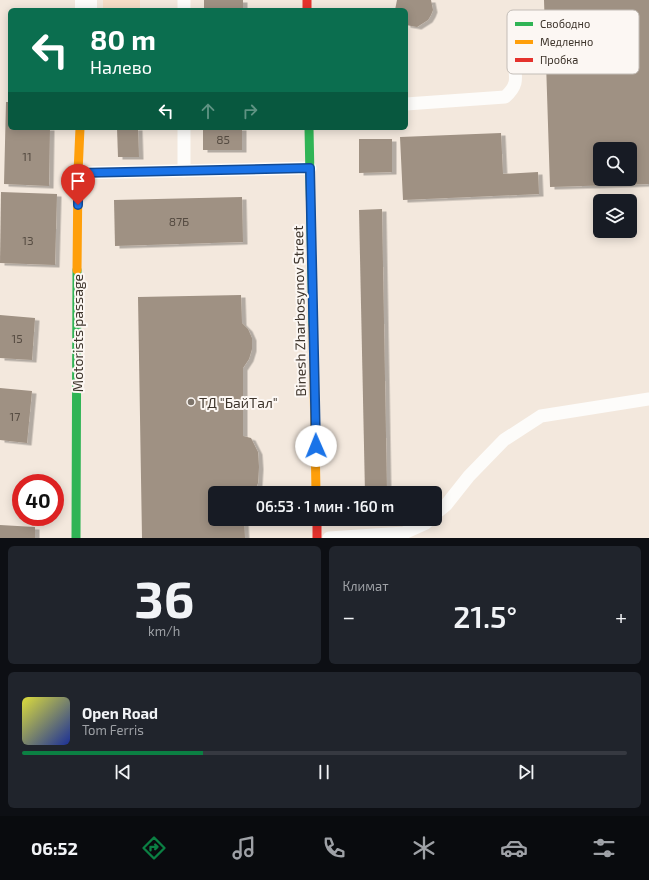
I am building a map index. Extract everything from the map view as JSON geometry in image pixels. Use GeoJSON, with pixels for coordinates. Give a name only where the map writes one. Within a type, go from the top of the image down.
{"type":"FeatureCollection","features":[{"type":"Feature","properties":{"kind":"street","name":"Motorists passage"},"geometry":{"type":"LineString","coordinates":[[76,538],[78,173],[80,130]]}},
{"type":"Feature","properties":{"kind":"street","name":"Binesh Zharbosynov Street"},"geometry":{"type":"LineString","coordinates":[[309,130],[316,486]]}},
{"type":"Feature","properties":{"kind":"street"},"geometry":{"type":"LineString","coordinates":[[317,526],[317,538]]}},
{"type":"Feature","properties":{"kind":"lane"},"geometry":{"type":"LineString","coordinates":[[408,104],[505,97],[512,90],[516,81],[515,74]]}},
{"type":"Feature","properties":{"kind":"lane"},"geometry":{"type":"LineString","coordinates":[[184,130],[184,171]]}},
{"type":"Feature","properties":{"kind":"lane"},"geometry":{"type":"LineString","coordinates":[[78,173],[310,168]]}},
{"type":"Feature","properties":{"kind":"lane"},"geometry":{"type":"LineString","coordinates":[[442,508],[469,476],[504,440],[541,416],[649,399]]}},
{"type":"Feature","properties":{"kind":"lane"},"geometry":{"type":"LineString","coordinates":[[329,538],[404,533],[418,526]]}},
{"type":"Feature","properties":{"kind":"shaded area"},"geometry":{"type":"Polygon","coordinates":[[[103,0],[140,0],[140,8],[103,8],[103,0]]]}},
{"type":"Feature","properties":{"kind":"building"},"geometry":{"type":"Polygon","coordinates":[[[204,0],[243,0],[243,8],[204,8],[204,0]]]}},
{"type":"Feature","properties":{"kind":"building"},"geometry":{"type":"Polygon","coordinates":[[[397,0],[431,0],[433,10],[428,20],[417,27],[408,25],[408,8],[395,8],[397,0]]]}},
{"type":"Feature","properties":{"kind":"building"},"geometry":{"type":"Polygon","coordinates":[[[544,0],[649,0],[649,184],[637,184],[637,142],[593,142],[593,186],[550,187],[546,74],[639,74],[639,10],[544,10],[544,0]]]}},
{"type":"Feature","properties":{"kind":"building"},"geometry":{"type":"Polygon","coordinates":[[[6,102],[8,102],[8,130],[50,130],[49,186],[4,184],[6,102]]]}},
{"type":"Feature","properties":{"kind":"building"},"geometry":{"type":"Polygon","coordinates":[[[117,130],[138,130],[139,157],[118,157],[117,130]]]}},
{"type":"Feature","properties":{"kind":"building"},"geometry":{"type":"Polygon","coordinates":[[[203,130],[242,130],[242,150],[203,150],[203,130]]]}},
{"type":"Feature","properties":{"kind":"building"},"geometry":{"type":"Polygon","coordinates":[[[501,133],[503,174],[538,172],[539,194],[403,200],[400,137],[501,133]]]}},
{"type":"Feature","properties":{"kind":"building"},"geometry":{"type":"Polygon","coordinates":[[[359,139],[392,139],[392,172],[359,173],[359,139]]]}},
{"type":"Feature","properties":{"kind":"building"},"geometry":{"type":"Polygon","coordinates":[[[1,192],[57,194],[55,265],[0,263],[1,192]]]}},
{"type":"Feature","properties":{"kind":"building"},"geometry":{"type":"Polygon","coordinates":[[[242,197],[243,242],[115,246],[114,200],[242,197]]]}},
{"type":"Feature","properties":{"kind":"building"},"geometry":{"type":"Polygon","coordinates":[[[382,209],[387,486],[365,486],[359,210],[382,209]]]}},
{"type":"Feature","properties":{"kind":"building","name":"ТД \"БайТал\""},"geometry":{"type":"Polygon","coordinates":[[[241,295],[242,323],[248,329],[252,338],[252,349],[249,359],[243,368],[243,436],[251,438],[258,452],[258,483],[257,486],[208,486],[208,526],[244,526],[245,538],[142,538],[138,297],[241,295]]]}},
{"type":"Feature","properties":{"kind":"building"},"geometry":{"type":"Polygon","coordinates":[[[0,315],[35,318],[32,360],[0,358],[0,315]]]}},
{"type":"Feature","properties":{"kind":"building"},"geometry":{"type":"Polygon","coordinates":[[[0,388],[32,391],[27,443],[0,440],[0,388]]]}},
{"type":"Feature","properties":{"kind":"building"},"geometry":{"type":"Polygon","coordinates":[[[0,525],[35,527],[35,538],[0,538],[0,525]]]}},
{"type":"Feature","properties":{"kind":"traffic: fast"},"geometry":{"type":"LineString","coordinates":[[309,130],[313,325]]}},
{"type":"Feature","properties":{"kind":"traffic: fast"},"geometry":{"type":"LineString","coordinates":[[76,538],[77,270]]}},
{"type":"Feature","properties":{"kind":"traffic: slow"},"geometry":{"type":"LineString","coordinates":[[77,270],[80,130]]}},
{"type":"Feature","properties":{"kind":"traffic: slow"},"geometry":{"type":"LineString","coordinates":[[313,325],[316,486]]}},
{"type":"Feature","properties":{"kind":"traffic: jam"},"geometry":{"type":"LineString","coordinates":[[307,0],[307,8]]}},
{"type":"Feature","properties":{"kind":"traffic: jam"},"geometry":{"type":"LineString","coordinates":[[317,526],[317,538]]}},
{"type":"Feature","properties":{"kind":"place","name":"ТД \"БайТал\""},"geometry":{"type":"Point","coordinates":[191,402]}},
{"type":"Feature","properties":{"kind":"route"},"geometry":{"type":"LineString","coordinates":[[78,205],[78,173],[310,168],[316,446]]}}]}
